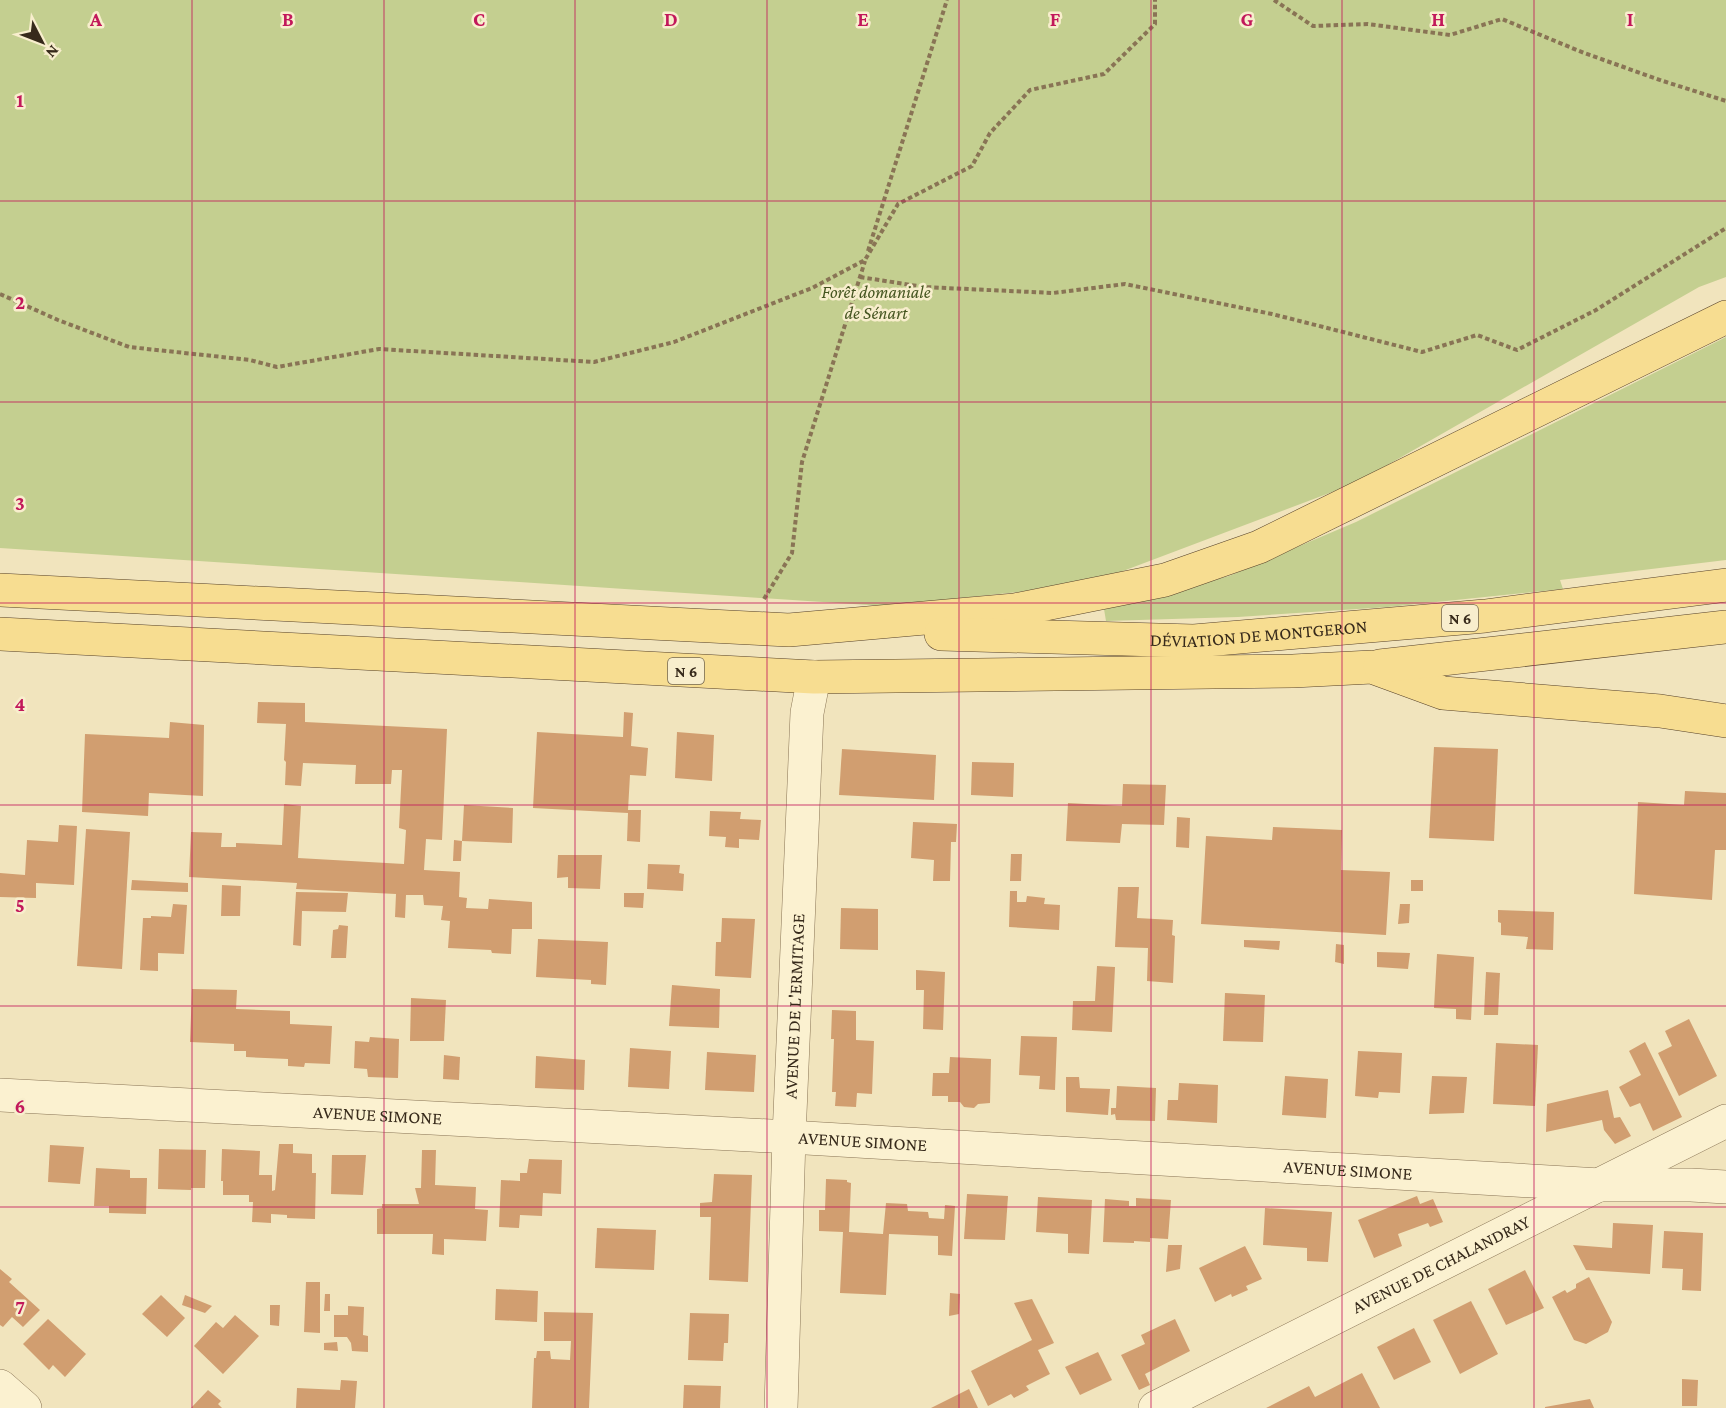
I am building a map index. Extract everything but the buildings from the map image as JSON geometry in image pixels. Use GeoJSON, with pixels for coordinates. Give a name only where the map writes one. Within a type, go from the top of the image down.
{"type":"FeatureCollection","features":[{"type":"Feature","properties":{"kind":"main road"},"geometry":{"type":"LineString","coordinates":[[789,630],[1015,610],[1164,580],[1260,547],[1726,317]]}},
{"type":"Feature","properties":{"kind":"main road","name":"DÉVIATION DE MONTGERON"},"geometry":{"type":"LineString","coordinates":[[789,630],[1194,641],[1485,616],[1726,585]]}},
{"type":"Feature","properties":{"kind":"main road","name":"N 6"},"geometry":{"type":"LineString","coordinates":[[0,590],[789,630]]}},
{"type":"Feature","properties":{"kind":"main road","name":"N 6"},"geometry":{"type":"LineString","coordinates":[[0,634],[814,677],[1293,671],[1372,667],[1726,627]]}},
{"type":"Feature","properties":{"kind":"main road"},"geometry":{"type":"LineString","coordinates":[[1372,667],[1443,693],[1660,711],[1726,721]]}},
{"type":"Feature","properties":{"kind":"street","name":"AVENUE DE L'ERMITAGE"},"geometry":{"type":"LineString","coordinates":[[781,1408],[789,1137],[807,713],[814,677]]}},
{"type":"Feature","properties":{"kind":"street","name":"AVENUE SIMONE"},"geometry":{"type":"LineString","coordinates":[[0,1095],[789,1137],[1600,1185],[1726,1186]]}},
{"type":"Feature","properties":{"kind":"street","name":"AVENUE DE CHALANDRAY"},"geometry":{"type":"LineString","coordinates":[[1155,1408],[1726,1121]]}},
{"type":"Feature","properties":{"kind":"street"},"geometry":{"type":"LineString","coordinates":[[0,1386],[25,1408]]}},
{"type":"Feature","properties":{"kind":"path"},"geometry":{"type":"LineString","coordinates":[[746,627],[792,553],[802,462],[947,0]]}},
{"type":"Feature","properties":{"kind":"path"},"geometry":{"type":"LineString","coordinates":[[0,294],[58,320],[129,347],[250,360],[277,367],[379,349],[594,362],[674,342],[812,288],[865,260],[898,204],[972,166],[990,133],[1030,90],[1104,74],[1155,24],[1155,0]]}},
{"type":"Feature","properties":{"kind":"path"},"geometry":{"type":"LineString","coordinates":[[1274,0],[1313,26],[1368,24],[1450,35],[1502,20],[1663,81],[1726,100]]}},
{"type":"Feature","properties":{"kind":"path"},"geometry":{"type":"LineString","coordinates":[[860,277],[924,287],[1053,293],[1125,284],[1272,314],[1422,352],[1477,334],[1517,350],[1596,310],[1726,228]]}},
{"type":"Feature","properties":{"kind":"green space","name":"Forêt domaniale de Sénart"},"geometry":{"type":"Polygon","coordinates":[[[0,0],[1726,0],[1726,277],[1699,287],[1356,483],[1086,585],[884,606],[0,548],[0,0]]]}},
{"type":"Feature","properties":{"kind":"green space"},"geometry":{"type":"Polygon","coordinates":[[[1726,337],[1726,560],[1560,580],[1563,589],[1388,607],[1238,617],[1106,621],[1104,609],[1229,576],[1356,522],[1726,337]]]}}]}
